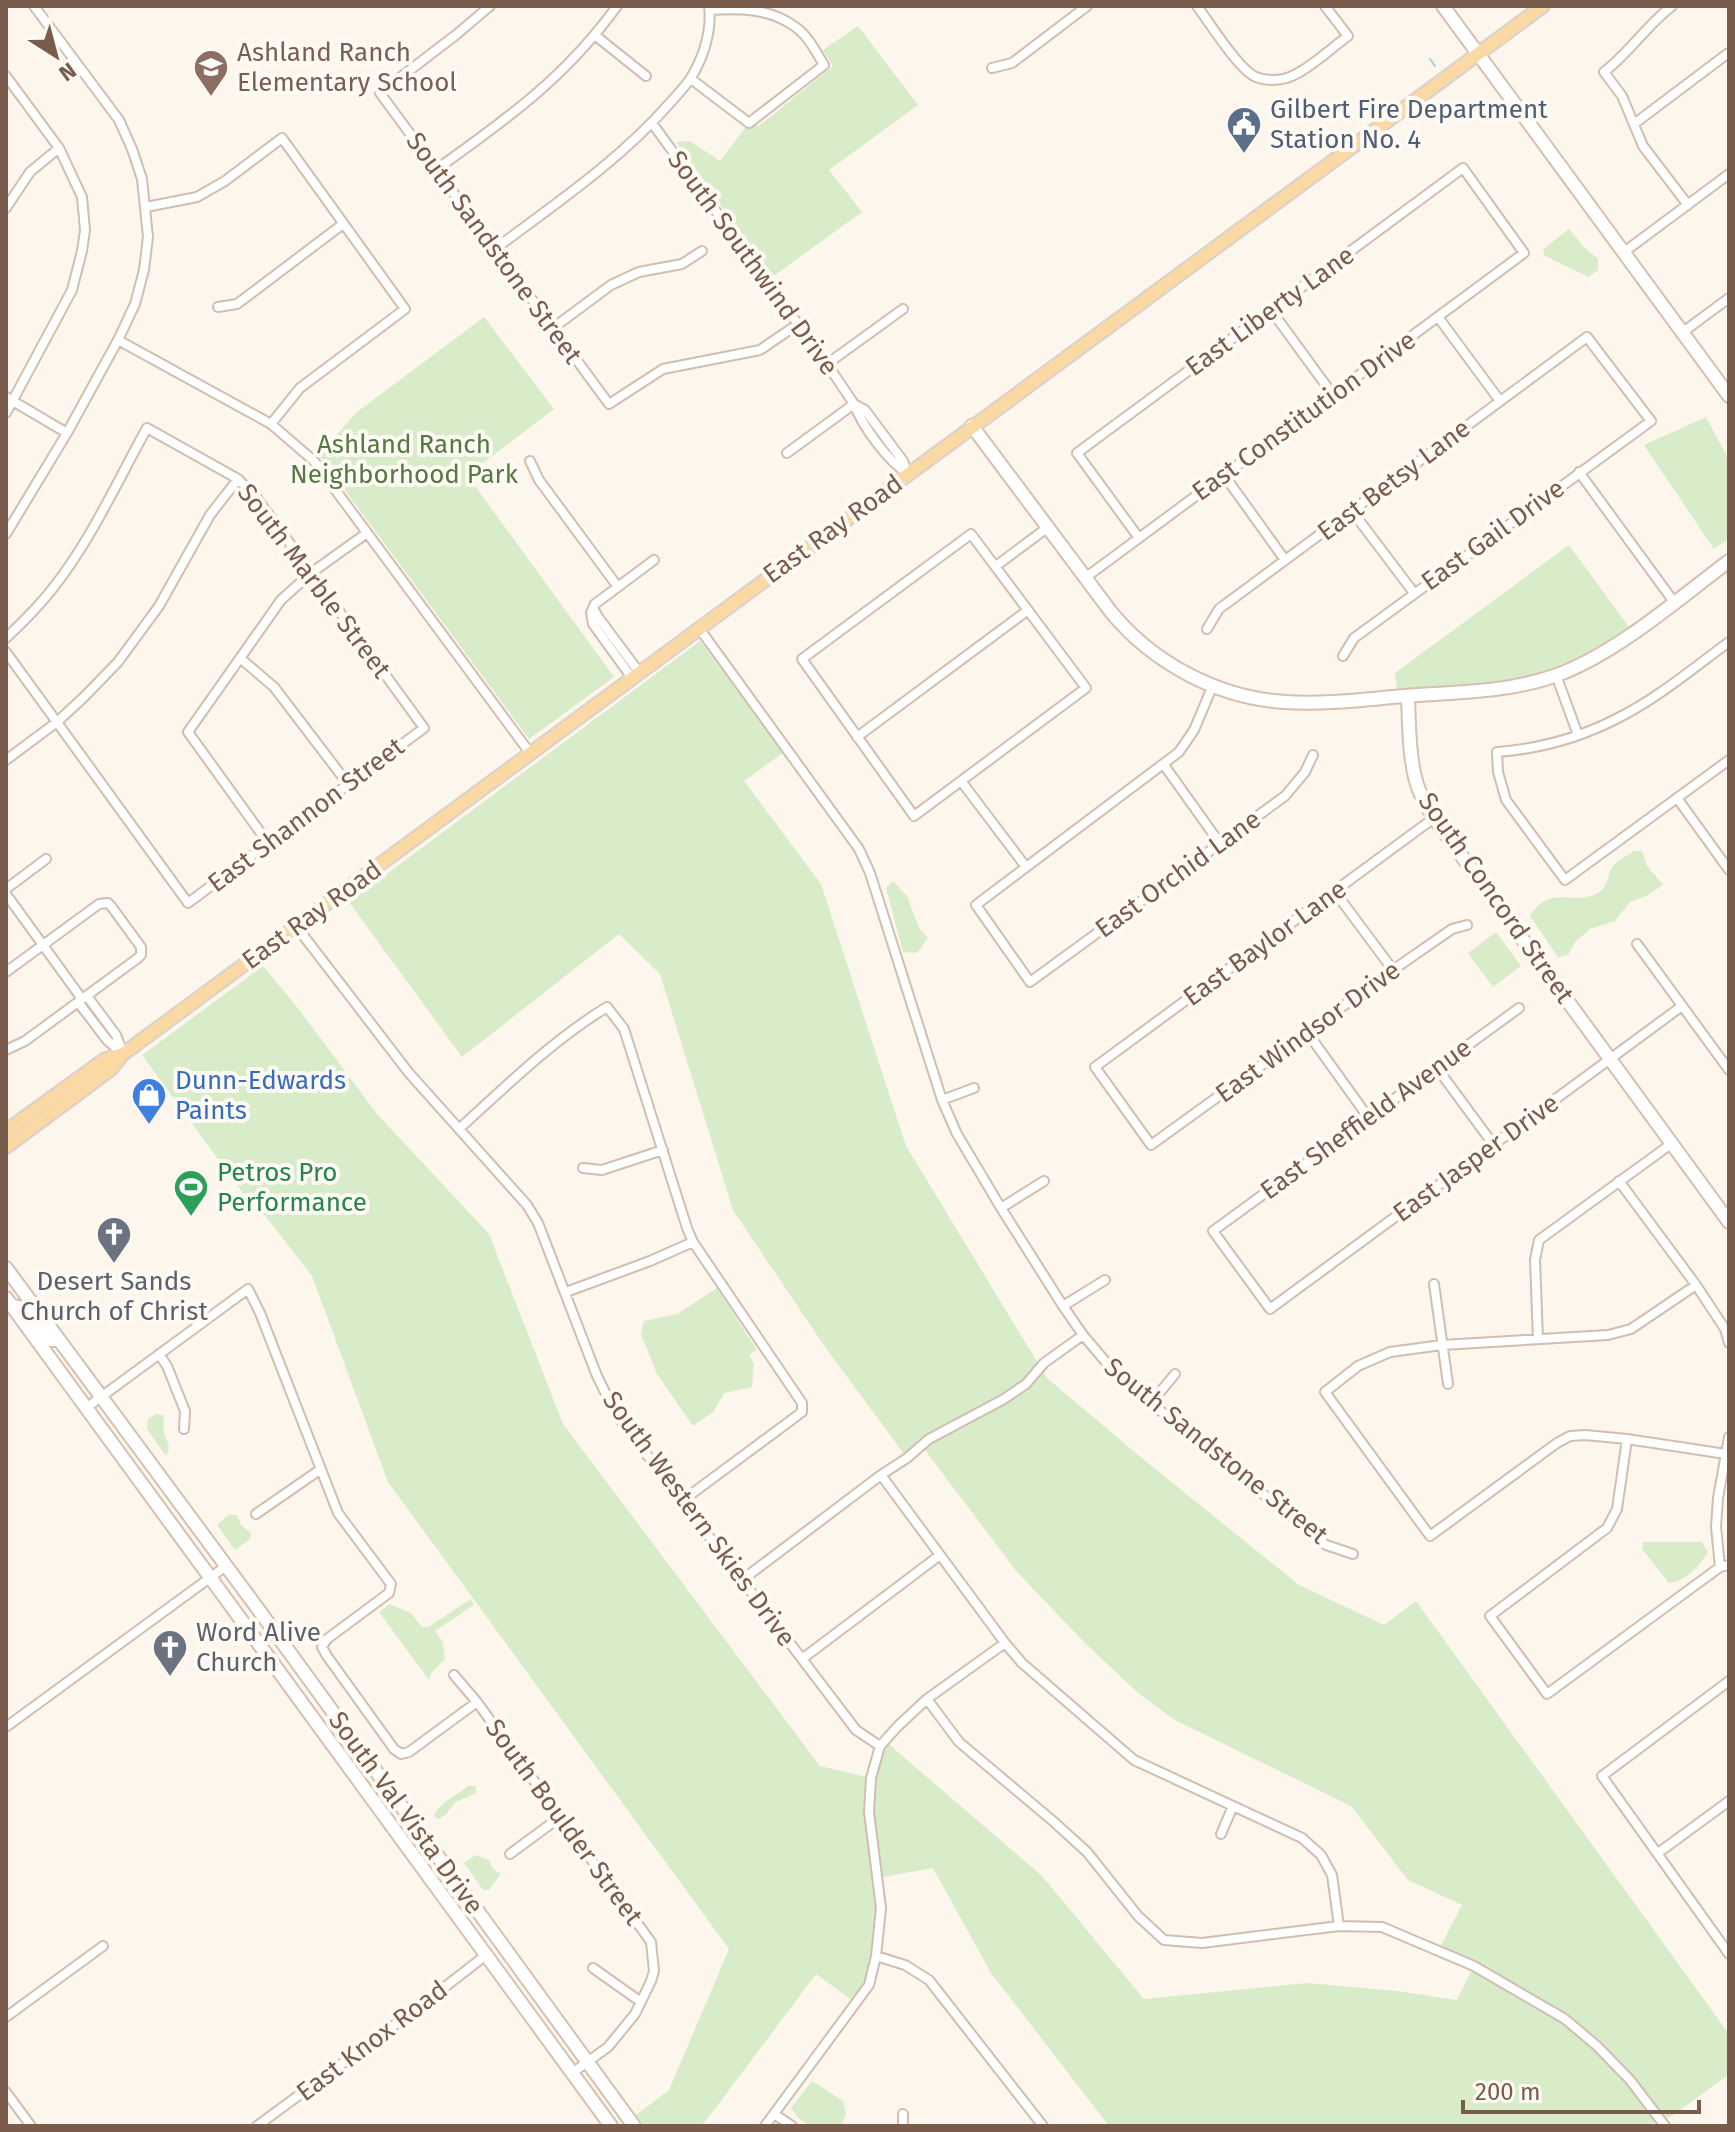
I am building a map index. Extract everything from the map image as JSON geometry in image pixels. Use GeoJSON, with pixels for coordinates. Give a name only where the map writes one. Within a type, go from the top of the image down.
{"type":"FeatureCollection","features":[{"type":"Feature","properties":{"kind":"main road"},"geometry":{"type":"LineString","coordinates":[[1443,6],[1729,396]]}},
{"type":"Feature","properties":{"kind":"main road","name":"East Ray Road"},"geometry":{"type":"LineString","coordinates":[[6,1147],[111,1069],[123,1054],[1543,6]]}},
{"type":"Feature","properties":{"kind":"main road"},"geometry":{"type":"LineString","coordinates":[[972,426],[1118,622],[1151,652],[1181,671],[1245,696],[1285,702],[1408,696],[1509,687],[1556,675],[1612,647],[1729,561]]}},
{"type":"Feature","properties":{"kind":"main road","name":"South Concord Street"},"geometry":{"type":"LineString","coordinates":[[1408,696],[1416,779],[1434,818],[1729,1222]]}},
{"type":"Feature","properties":{"kind":"main road","name":"East Ray Road"},"geometry":{"type":"LineString","coordinates":[[6,1131],[104,1060],[123,1054]]}},
{"type":"Feature","properties":{"kind":"main road","name":"South Val Vista Drive"},"geometry":{"type":"LineString","coordinates":[[6,1268],[634,2126]]}},
{"type":"Feature","properties":{"kind":"main road"},"geometry":{"type":"LineString","coordinates":[[8,1302],[24,1309],[51,1340],[59,1340]]}},
{"type":"Feature","properties":{"kind":"main road","name":"South Val Vista Drive"},"geometry":{"type":"LineString","coordinates":[[8,1302],[611,2126]]}},
{"type":"Feature","properties":{"kind":"street"},"geometry":{"type":"LineString","coordinates":[[6,534],[118,340],[135,304],[148,237],[142,179],[119,120],[34,6]]}},
{"type":"Feature","properties":{"kind":"street","name":"South Sandstone Street"},"geometry":{"type":"LineString","coordinates":[[490,6],[380,93],[609,404],[663,369],[760,350],[798,324]]}},
{"type":"Feature","properties":{"kind":"street"},"geometry":{"type":"LineString","coordinates":[[437,169],[536,95],[596,36],[617,6]]}},
{"type":"Feature","properties":{"kind":"street"},"geometry":{"type":"LineString","coordinates":[[1197,6],[1234,56],[1255,77],[1283,80],[1294,76],[1348,36],[1325,6]]}},
{"type":"Feature","properties":{"kind":"street"},"geometry":{"type":"LineString","coordinates":[[1672,6],[1662,13],[1623,58],[1604,72],[1622,96],[1643,146],[1688,205]]}},
{"type":"Feature","properties":{"kind":"street"},"geometry":{"type":"LineString","coordinates":[[992,68],[1012,63],[1083,7]]}},
{"type":"Feature","properties":{"kind":"street"},"geometry":{"type":"LineString","coordinates":[[495,249],[615,157],[652,123],[691,79],[702,56],[709,29],[709,8],[763,9],[794,26],[810,42],[824,65],[749,123],[691,79]]}},
{"type":"Feature","properties":{"kind":"street"},"geometry":{"type":"LineString","coordinates":[[596,36],[646,76]]}},
{"type":"Feature","properties":{"kind":"street"},"geometry":{"type":"LineString","coordinates":[[1634,124],[1728,55]]}},
{"type":"Feature","properties":{"kind":"street"},"geometry":{"type":"LineString","coordinates":[[6,76],[59,148],[82,197],[85,230],[72,290],[9,399],[6,413]]}},
{"type":"Feature","properties":{"kind":"street","name":"South Southwind Drive"},"geometry":{"type":"LineString","coordinates":[[652,123],[854,404],[865,410],[903,461],[908,474]]}},
{"type":"Feature","properties":{"kind":"street"},"geometry":{"type":"LineString","coordinates":[[146,207],[197,197],[225,181],[282,138],[405,309],[300,388],[271,424]]}},
{"type":"Feature","properties":{"kind":"street"},"geometry":{"type":"LineString","coordinates":[[6,208],[30,172],[59,148]]}},
{"type":"Feature","properties":{"kind":"street","name":"East Constitution Drive"},"geometry":{"type":"LineString","coordinates":[[1085,578],[1524,253],[1463,168]]}},
{"type":"Feature","properties":{"kind":"street","name":"East Liberty Lane"},"geometry":{"type":"LineString","coordinates":[[1139,538],[1077,453],[1463,168]]}},
{"type":"Feature","properties":{"kind":"street"},"geometry":{"type":"LineString","coordinates":[[1624,252],[1729,174]]}},
{"type":"Feature","properties":{"kind":"street"},"geometry":{"type":"LineString","coordinates":[[218,307],[237,304],[343,224]]}},
{"type":"Feature","properties":{"kind":"street"},"geometry":{"type":"LineString","coordinates":[[553,328],[611,285],[639,272],[682,264],[702,251]]}},
{"type":"Feature","properties":{"kind":"street"},"geometry":{"type":"LineString","coordinates":[[1683,332],[1729,298]]}},
{"type":"Feature","properties":{"kind":"street"},"geometry":{"type":"LineString","coordinates":[[827,364],[903,309]]}},
{"type":"Feature","properties":{"kind":"street"},"geometry":{"type":"LineString","coordinates":[[1271,310],[1333,395]]}},
{"type":"Feature","properties":{"kind":"street"},"geometry":{"type":"LineString","coordinates":[[1438,317],[1500,401]]}},
{"type":"Feature","properties":{"kind":"street","name":"East Betsy Lane"},"geometry":{"type":"LineString","coordinates":[[1207,629],[1219,609],[1587,337],[1651,421]]}},
{"type":"Feature","properties":{"kind":"street"},"geometry":{"type":"LineString","coordinates":[[118,340],[271,424],[314,461],[530,753]]}},
{"type":"Feature","properties":{"kind":"street"},"geometry":{"type":"LineString","coordinates":[[9,399],[67,433]]}},
{"type":"Feature","properties":{"kind":"street"},"geometry":{"type":"LineString","coordinates":[[787,453],[854,404]]}},
{"type":"Feature","properties":{"kind":"street","name":"East Gail Drive"},"geometry":{"type":"LineString","coordinates":[[1343,656],[1354,638],[1651,421]]}},
{"type":"Feature","properties":{"kind":"street","name":"South Marble Street"},"geometry":{"type":"LineString","coordinates":[[6,638],[54,587],[80,548],[147,428],[238,479],[256,497],[424,728]]}},
{"type":"Feature","properties":{"kind":"street"},"geometry":{"type":"LineString","coordinates":[[530,461],[539,480],[618,587]]}},
{"type":"Feature","properties":{"kind":"street"},"geometry":{"type":"LineString","coordinates":[[1579,472],[1674,602]]}},
{"type":"Feature","properties":{"kind":"street"},"geometry":{"type":"LineString","coordinates":[[1224,475],[1285,560]]}},
{"type":"Feature","properties":{"kind":"street"},"geometry":{"type":"LineString","coordinates":[[6,760],[57,722],[118,662],[159,606],[210,515],[238,479]]}},
{"type":"Feature","properties":{"kind":"street"},"geometry":{"type":"LineString","coordinates":[[1352,511],[1414,593]]}},
{"type":"Feature","properties":{"kind":"street"},"geometry":{"type":"LineString","coordinates":[[996,566],[1047,528]]}},
{"type":"Feature","properties":{"kind":"street"},"geometry":{"type":"LineString","coordinates":[[268,843],[188,732],[281,600],[311,573],[367,533]]}},
{"type":"Feature","properties":{"kind":"street"},"geometry":{"type":"LineString","coordinates":[[971,534],[996,566],[1086,688],[914,816],[802,659],[971,534]]}},
{"type":"Feature","properties":{"kind":"street"},"geometry":{"type":"LineString","coordinates":[[636,675],[610,640],[593,608],[654,560]]}},
{"type":"Feature","properties":{"kind":"street"},"geometry":{"type":"LineString","coordinates":[[857,737],[1028,610]]}},
{"type":"Feature","properties":{"kind":"street","name":"South Sandstone Street"},"geometry":{"type":"LineString","coordinates":[[699,628],[859,849],[870,873],[942,1100],[957,1134],[1083,1335],[1105,1361],[1151,1403],[1326,1545],[1353,1554]]}},
{"type":"Feature","properties":{"kind":"street"},"geometry":{"type":"LineString","coordinates":[[1729,642],[1616,719],[1578,735],[1523,750],[1497,752],[1498,772],[1506,800],[1565,880],[1729,760]]}},
{"type":"Feature","properties":{"kind":"street"},"geometry":{"type":"LineString","coordinates":[[6,652],[57,722]]}},
{"type":"Feature","properties":{"kind":"street"},"geometry":{"type":"LineString","coordinates":[[240,658],[274,687],[348,784]]}},
{"type":"Feature","properties":{"kind":"street"},"geometry":{"type":"LineString","coordinates":[[1556,675],[1578,735]]}},
{"type":"Feature","properties":{"kind":"street"},"geometry":{"type":"LineString","coordinates":[[961,781],[1026,867],[1179,752],[1194,730],[1213,685]]}},
{"type":"Feature","properties":{"kind":"street","name":"East Shannon Street"},"geometry":{"type":"LineString","coordinates":[[57,722],[188,903],[424,728]]}},
{"type":"Feature","properties":{"kind":"street","name":"East Orchid Lane"},"geometry":{"type":"LineString","coordinates":[[1026,867],[976,905],[1030,982],[1285,796],[1305,772],[1313,755]]}},
{"type":"Feature","properties":{"kind":"street"},"geometry":{"type":"LineString","coordinates":[[1164,765],[1221,845]]}},
{"type":"Feature","properties":{"kind":"street"},"geometry":{"type":"LineString","coordinates":[[1677,798],[1729,870]]}},
{"type":"Feature","properties":{"kind":"street","name":"East Baylor Lane"},"geometry":{"type":"LineString","coordinates":[[1151,1145],[1095,1067],[1434,818]]}},
{"type":"Feature","properties":{"kind":"street"},"geometry":{"type":"LineString","coordinates":[[46,859],[6,892],[82,999],[107,1040],[123,1054]]}},
{"type":"Feature","properties":{"kind":"street"},"geometry":{"type":"LineString","coordinates":[[1335,892],[1393,970]]}},
{"type":"Feature","properties":{"kind":"street"},"geometry":{"type":"LineString","coordinates":[[6,972],[103,903],[111,906],[141,947],[138,958],[25,1041],[6,1050]]}},
{"type":"Feature","properties":{"kind":"street","name":"East Windsor Drive"},"geometry":{"type":"LineString","coordinates":[[1151,1145],[1393,970],[1452,929],[1467,925]]}},
{"type":"Feature","properties":{"kind":"street","name":"South Western Skies Drive"},"geometry":{"type":"LineString","coordinates":[[296,926],[409,1073],[527,1205],[538,1223],[597,1376],[616,1414],[856,1730],[880,1746]]}},
{"type":"Feature","properties":{"kind":"street"},"geometry":{"type":"LineString","coordinates":[[1637,944],[1729,1070]]}},
{"type":"Feature","properties":{"kind":"street","name":"East Jasper Drive"},"geometry":{"type":"LineString","coordinates":[[1270,1309],[1682,1006]]}},
{"type":"Feature","properties":{"kind":"street"},"geometry":{"type":"LineString","coordinates":[[459,1129],[520,1074],[592,1016],[607,1007],[624,1029],[693,1242],[802,1403],[802,1412],[682,1501]]}},
{"type":"Feature","properties":{"kind":"street","name":"East Sheffield Avenue"},"geometry":{"type":"LineString","coordinates":[[1270,1309],[1213,1231],[1519,1008]]}},
{"type":"Feature","properties":{"kind":"street"},"geometry":{"type":"LineString","coordinates":[[1307,1032],[1368,1117]]}},
{"type":"Feature","properties":{"kind":"street"},"geometry":{"type":"LineString","coordinates":[[1437,1068],[1493,1144]]}},
{"type":"Feature","properties":{"kind":"street"},"geometry":{"type":"LineString","coordinates":[[942,1100],[974,1088]]}},
{"type":"Feature","properties":{"kind":"street"},"geometry":{"type":"LineString","coordinates":[[1538,1339],[1535,1260],[1539,1240],[1671,1144]]}},
{"type":"Feature","properties":{"kind":"street"},"geometry":{"type":"LineString","coordinates":[[583,1168],[602,1170],[663,1150]]}},
{"type":"Feature","properties":{"kind":"street"},"geometry":{"type":"LineString","coordinates":[[1001,1208],[1044,1181]]}},
{"type":"Feature","properties":{"kind":"street"},"geometry":{"type":"LineString","coordinates":[[1619,1181],[1696,1285],[1725,1329],[1729,1343]]}},
{"type":"Feature","properties":{"kind":"street"},"geometry":{"type":"LineString","coordinates":[[566,1292],[693,1242]]}},
{"type":"Feature","properties":{"kind":"street"},"geometry":{"type":"LineString","coordinates":[[1063,1306],[1105,1280]]}},
{"type":"Feature","properties":{"kind":"street"},"geometry":{"type":"LineString","coordinates":[[1434,1284],[1448,1384]]}},
{"type":"Feature","properties":{"kind":"street"},"geometry":{"type":"LineString","coordinates":[[1696,1285],[1631,1329],[1608,1335],[1442,1345],[1390,1352],[1358,1366],[1325,1392],[1430,1536],[1570,1436],[1627,1439],[1726,1454]]}},
{"type":"Feature","properties":{"kind":"street"},"geometry":{"type":"LineString","coordinates":[[86,1408],[248,1289],[338,1513],[391,1584],[389,1593],[327,1639],[322,1647],[394,1749],[401,1754],[409,1752],[477,1702]]}},
{"type":"Feature","properties":{"kind":"street"},"geometry":{"type":"LineString","coordinates":[[742,1580],[929,1439],[1026,1384],[1044,1363],[1083,1335]]}},
{"type":"Feature","properties":{"kind":"street"},"geometry":{"type":"LineString","coordinates":[[159,1354],[185,1411],[184,1429]]}},
{"type":"Feature","properties":{"kind":"street"},"geometry":{"type":"LineString","coordinates":[[1151,1403],[1175,1374]]}},
{"type":"Feature","properties":{"kind":"street"},"geometry":{"type":"LineString","coordinates":[[1627,1439],[1617,1509],[1607,1528],[1490,1616],[1547,1694],[1724,1566],[1716,1527],[1729,1437]]}},
{"type":"Feature","properties":{"kind":"street"},"geometry":{"type":"LineString","coordinates":[[256,1514],[321,1469]]}},
{"type":"Feature","properties":{"kind":"street"},"geometry":{"type":"LineString","coordinates":[[881,1475],[1022,1663],[1134,1760],[1302,1838],[1321,1855],[1332,1875],[1339,1926]]}},
{"type":"Feature","properties":{"kind":"street"},"geometry":{"type":"LineString","coordinates":[[802,1659],[940,1555]]}},
{"type":"Feature","properties":{"kind":"street"},"geometry":{"type":"LineString","coordinates":[[6,1727],[226,1566]]}},
{"type":"Feature","properties":{"kind":"street"},"geometry":{"type":"LineString","coordinates":[[765,2126],[869,1985],[876,1956],[881,1908],[869,1812],[871,1778],[880,1746],[927,1699],[1005,1643]]}},
{"type":"Feature","properties":{"kind":"street","name":"South Boulder Street"},"geometry":{"type":"LineString","coordinates":[[454,1675],[477,1702],[651,1942],[654,1971],[641,2002]]}},
{"type":"Feature","properties":{"kind":"street"},"geometry":{"type":"LineString","coordinates":[[1729,1681],[1602,1776],[1729,1954]]}},
{"type":"Feature","properties":{"kind":"street"},"geometry":{"type":"LineString","coordinates":[[927,1699],[959,1742],[1087,1852],[1138,1916],[1164,1940],[1202,1943],[1339,1926],[1382,1927],[1474,1966],[1565,2019],[1630,2080],[1665,2126]]}},
{"type":"Feature","properties":{"kind":"street"},"geometry":{"type":"LineString","coordinates":[[1658,1853],[1729,1801]]}},
{"type":"Feature","properties":{"kind":"street"},"geometry":{"type":"LineString","coordinates":[[1221,1834],[1233,1806]]}},
{"type":"Feature","properties":{"kind":"street"},"geometry":{"type":"LineString","coordinates":[[510,1854],[560,1817]]}},
{"type":"Feature","properties":{"kind":"street"},"geometry":{"type":"LineString","coordinates":[[6,2017],[103,1946]]}},
{"type":"Feature","properties":{"kind":"street","name":"East Knox Road"},"geometry":{"type":"LineString","coordinates":[[257,2126],[486,1955]]}},
{"type":"Feature","properties":{"kind":"street"},"geometry":{"type":"LineString","coordinates":[[876,1956],[905,1965],[929,1980],[1043,2126]]}},
{"type":"Feature","properties":{"kind":"street"},"geometry":{"type":"LineString","coordinates":[[572,2073],[615,2039],[641,2002],[593,1968]]}},
{"type":"Feature","properties":{"kind":"street"},"geometry":{"type":"LineString","coordinates":[[6,2092],[31,2126]]}},
{"type":"Feature","properties":{"kind":"street"},"geometry":{"type":"LineString","coordinates":[[774,2114],[792,2126]]}},
{"type":"Feature","properties":{"kind":"street"},"geometry":{"type":"LineString","coordinates":[[903,2114],[903,2126]]}},
{"type":"Feature","properties":{"kind":"green space"},"geometry":{"type":"Polygon","coordinates":[[[858,26],[918,105],[829,170],[862,212],[772,277],[676,142],[690,141],[720,161],[745,128],[760,125],[833,66],[823,50],[858,26]]]}},
{"type":"Feature","properties":{"kind":"green space"},"geometry":{"type":"Polygon","coordinates":[[[1569,229],[1598,259],[1598,270],[1588,277],[1545,256],[1543,249],[1569,229]]]}},
{"type":"Feature","properties":{"kind":"green space","name":"Ashland Ranch Neighborhood Park"},"geometry":{"type":"Polygon","coordinates":[[[484,317],[554,409],[467,475],[614,677],[529,739],[319,455],[357,412],[484,317]]]}},
{"type":"Feature","properties":{"kind":"green space"},"geometry":{"type":"Polygon","coordinates":[[[1706,417],[1729,460],[1729,538],[1714,549],[1644,445],[1706,417]]]}},
{"type":"Feature","properties":{"kind":"green space"},"geometry":{"type":"Polygon","coordinates":[[[1569,545],[1629,627],[1602,646],[1553,670],[1475,684],[1397,689],[1395,673],[1569,545]]]}},
{"type":"Feature","properties":{"kind":"green space"},"geometry":{"type":"Polygon","coordinates":[[[700,641],[783,753],[744,781],[821,884],[906,1146],[1047,1378],[1299,1585],[1384,1625],[1416,1601],[1729,2034],[1729,2074],[1672,2116],[1644,2126],[1109,2126],[991,1973],[933,1868],[878,1878],[881,1908],[869,1985],[856,2003],[816,1974],[702,2126],[644,2126],[636,2115],[669,2090],[729,1949],[388,1482],[312,1276],[260,1209],[256,1211],[142,1055],[263,966],[377,1114],[489,1234],[563,1424],[820,1766],[871,1778],[885,1741],[1042,1876],[1144,1999],[1307,1983],[1457,2000],[1474,1966],[1438,1951],[1462,1905],[1408,1880],[1351,1806],[1173,1719],[1137,1692],[1017,1572],[922,1446],[907,1458],[825,1347],[733,1210],[660,974],[619,934],[462,1057],[349,902],[700,641]]]}},
{"type":"Feature","properties":{"kind":"green space"},"geometry":{"type":"Polygon","coordinates":[[[1634,851],[1642,851],[1647,866],[1663,885],[1630,902],[1615,921],[1590,929],[1575,942],[1568,955],[1558,957],[1530,916],[1546,900],[1588,897],[1598,893],[1613,866],[1634,851]]]}},
{"type":"Feature","properties":{"kind":"green space"},"geometry":{"type":"Polygon","coordinates":[[[893,881],[907,896],[919,928],[928,938],[917,953],[903,952],[886,888],[893,881]]]}},
{"type":"Feature","properties":{"kind":"green space"},"geometry":{"type":"Polygon","coordinates":[[[1496,932],[1521,966],[1493,987],[1468,953],[1496,932]]]}},
{"type":"Feature","properties":{"kind":"green space"},"geometry":{"type":"Polygon","coordinates":[[[717,1288],[757,1350],[749,1355],[754,1364],[752,1387],[724,1393],[714,1411],[693,1426],[657,1374],[641,1334],[644,1321],[677,1314],[717,1288]]]}},
{"type":"Feature","properties":{"kind":"green space"},"geometry":{"type":"Polygon","coordinates":[[[156,1414],[163,1415],[169,1447],[166,1456],[147,1429],[148,1419],[156,1414]]]}},
{"type":"Feature","properties":{"kind":"green space"},"geometry":{"type":"Polygon","coordinates":[[[228,1515],[237,1515],[241,1525],[251,1533],[250,1539],[235,1550],[217,1525],[228,1515]]]}},
{"type":"Feature","properties":{"kind":"green space"},"geometry":{"type":"Polygon","coordinates":[[[1643,1542],[1702,1542],[1708,1552],[1692,1572],[1669,1583],[1642,1549],[1643,1542]]]}},
{"type":"Feature","properties":{"kind":"green space"},"geometry":{"type":"Polygon","coordinates":[[[471,1599],[474,1605],[435,1631],[443,1642],[445,1659],[431,1673],[429,1680],[379,1612],[390,1604],[411,1613],[422,1627],[428,1627],[471,1599]]]}},
{"type":"Feature","properties":{"kind":"green space"},"geometry":{"type":"Polygon","coordinates":[[[468,1786],[476,1786],[476,1793],[456,1802],[439,1819],[434,1817],[444,1803],[468,1786]]]}},
{"type":"Feature","properties":{"kind":"green space"},"geometry":{"type":"Polygon","coordinates":[[[476,1855],[489,1860],[493,1869],[501,1874],[489,1890],[483,1890],[464,1863],[476,1855]]]}},
{"type":"Feature","properties":{"kind":"green space"},"geometry":{"type":"Polygon","coordinates":[[[812,2081],[843,2101],[846,2115],[841,2126],[806,2123],[791,2108],[812,2081]]]}},
{"type":"Feature","properties":{"kind":"waterway"},"geometry":{"type":"LineString","coordinates":[[1430,59],[1435,66]]}},
{"type":"Feature","properties":{"kind":"place","name":"Ashland Ranch Elementary School"},"geometry":{"type":"Point","coordinates":[211,98]}},
{"type":"Feature","properties":{"kind":"place","name":"Gilbert Fire Department Station No. 4"},"geometry":{"type":"Point","coordinates":[1244,155]}},
{"type":"Feature","properties":{"kind":"place","name":"Dunn-Edwards Paints"},"geometry":{"type":"Point","coordinates":[149,1126]}},
{"type":"Feature","properties":{"kind":"place","name":"Petros Pro Performance"},"geometry":{"type":"Point","coordinates":[191,1218]}},
{"type":"Feature","properties":{"kind":"place","name":"Desert Sands Church of Christ"},"geometry":{"type":"Point","coordinates":[114,1265]}},
{"type":"Feature","properties":{"kind":"place","name":"Word Alive Church"},"geometry":{"type":"Point","coordinates":[170,1678]}}]}
